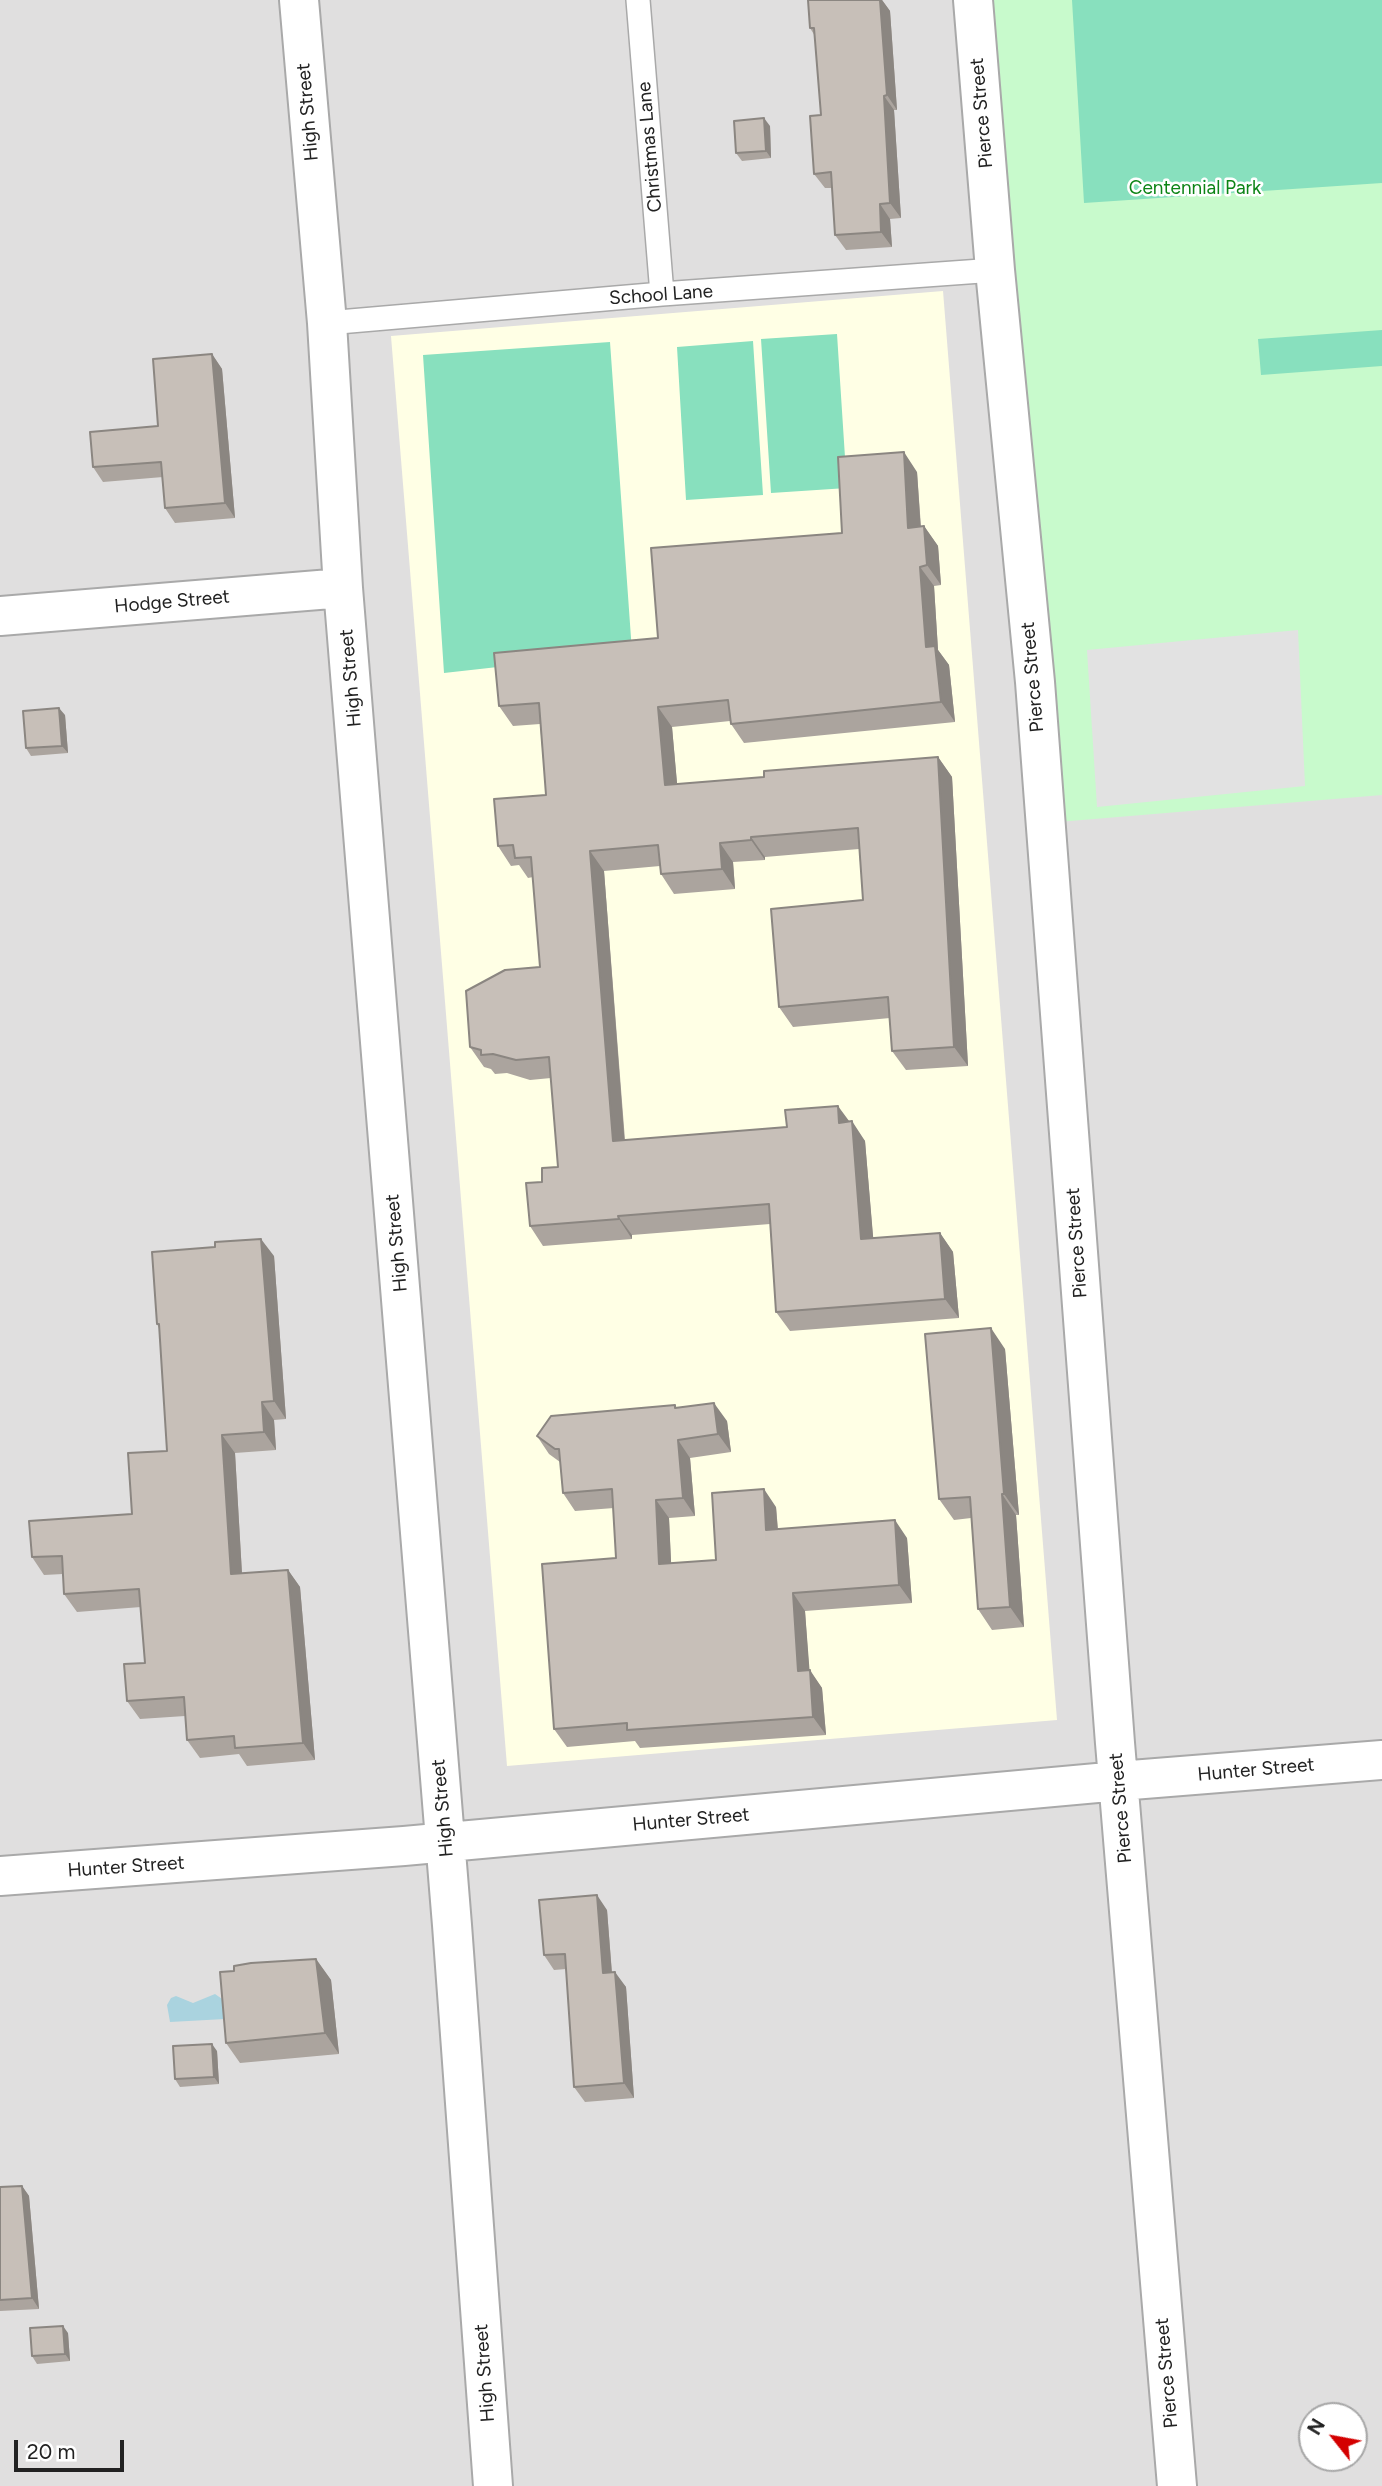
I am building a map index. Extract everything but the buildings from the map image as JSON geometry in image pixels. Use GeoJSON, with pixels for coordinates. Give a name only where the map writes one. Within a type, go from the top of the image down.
{"type":"FeatureCollection","features":[{"type":"Feature","properties":{"kind":"street","name":"High Street"},"geometry":{"type":"LineString","coordinates":[[299,0],[327,323],[344,588],[446,1843],[493,2486]]}},
{"type":"Feature","properties":{"kind":"street","name":"Pierce Street"},"geometry":{"type":"LineString","coordinates":[[973,0],[995,270],[1034,682],[1119,1782],[1177,2486]]}},
{"type":"Feature","properties":{"kind":"street","name":"Hodge Street"},"geometry":{"type":"LineString","coordinates":[[0,616],[344,588]]}},
{"type":"Feature","properties":{"kind":"street","name":"Hunter Street"},"geometry":{"type":"LineString","coordinates":[[0,1876],[446,1843],[1382,1760]]}},
{"type":"Feature","properties":{"kind":"lane","name":"Christmas Lane"},"geometry":{"type":"LineString","coordinates":[[638,0],[662,295]]}},
{"type":"Feature","properties":{"kind":"lane","name":"School Lane"},"geometry":{"type":"LineString","coordinates":[[327,323],[995,270]]}},
{"type":"Feature","properties":{"kind":"shaded area"},"geometry":{"type":"Polygon","coordinates":[[[0,0],[1382,0],[1382,2486],[0,2486],[0,0]]]}},
{"type":"Feature","properties":{"kind":"shaded area"},"geometry":{"type":"Polygon","coordinates":[[[943,291],[1057,1720],[507,1766],[391,336],[943,291]]]}},
{"type":"Feature","properties":{"kind":"shaded area"},"geometry":{"type":"Polygon","coordinates":[[[1298,630],[1305,786],[1097,807],[1087,650],[1298,630]]]}},
{"type":"Feature","properties":{"kind":"green space","name":"Centennial Park"},"geometry":{"type":"Polygon","coordinates":[[[991,0],[1382,0],[1382,795],[1058,822],[991,0]]]}},
{"type":"Feature","properties":{"kind":"green space"},"geometry":{"type":"Polygon","coordinates":[[[1072,0],[1382,0],[1382,183],[1084,203],[1072,0]]]}},
{"type":"Feature","properties":{"kind":"green space"},"geometry":{"type":"Polygon","coordinates":[[[1382,330],[1382,366],[1261,375],[1258,339],[1382,330]]]}},
{"type":"Feature","properties":{"kind":"green space"},"geometry":{"type":"Polygon","coordinates":[[[837,334],[847,488],[771,493],[761,339],[837,334]]]}},
{"type":"Feature","properties":{"kind":"green space"},"geometry":{"type":"Polygon","coordinates":[[[753,341],[763,495],[686,500],[677,347],[753,341]]]}},
{"type":"Feature","properties":{"kind":"green space"},"geometry":{"type":"Polygon","coordinates":[[[610,342],[632,652],[444,673],[423,355],[610,342]]]}},
{"type":"Feature","properties":{"kind":"water"},"geometry":{"type":"Polygon","coordinates":[[[215,1994],[225,2001],[225,2019],[170,2022],[167,2005],[171,1998],[176,1996],[193,2003],[215,1994]]]}}]}
